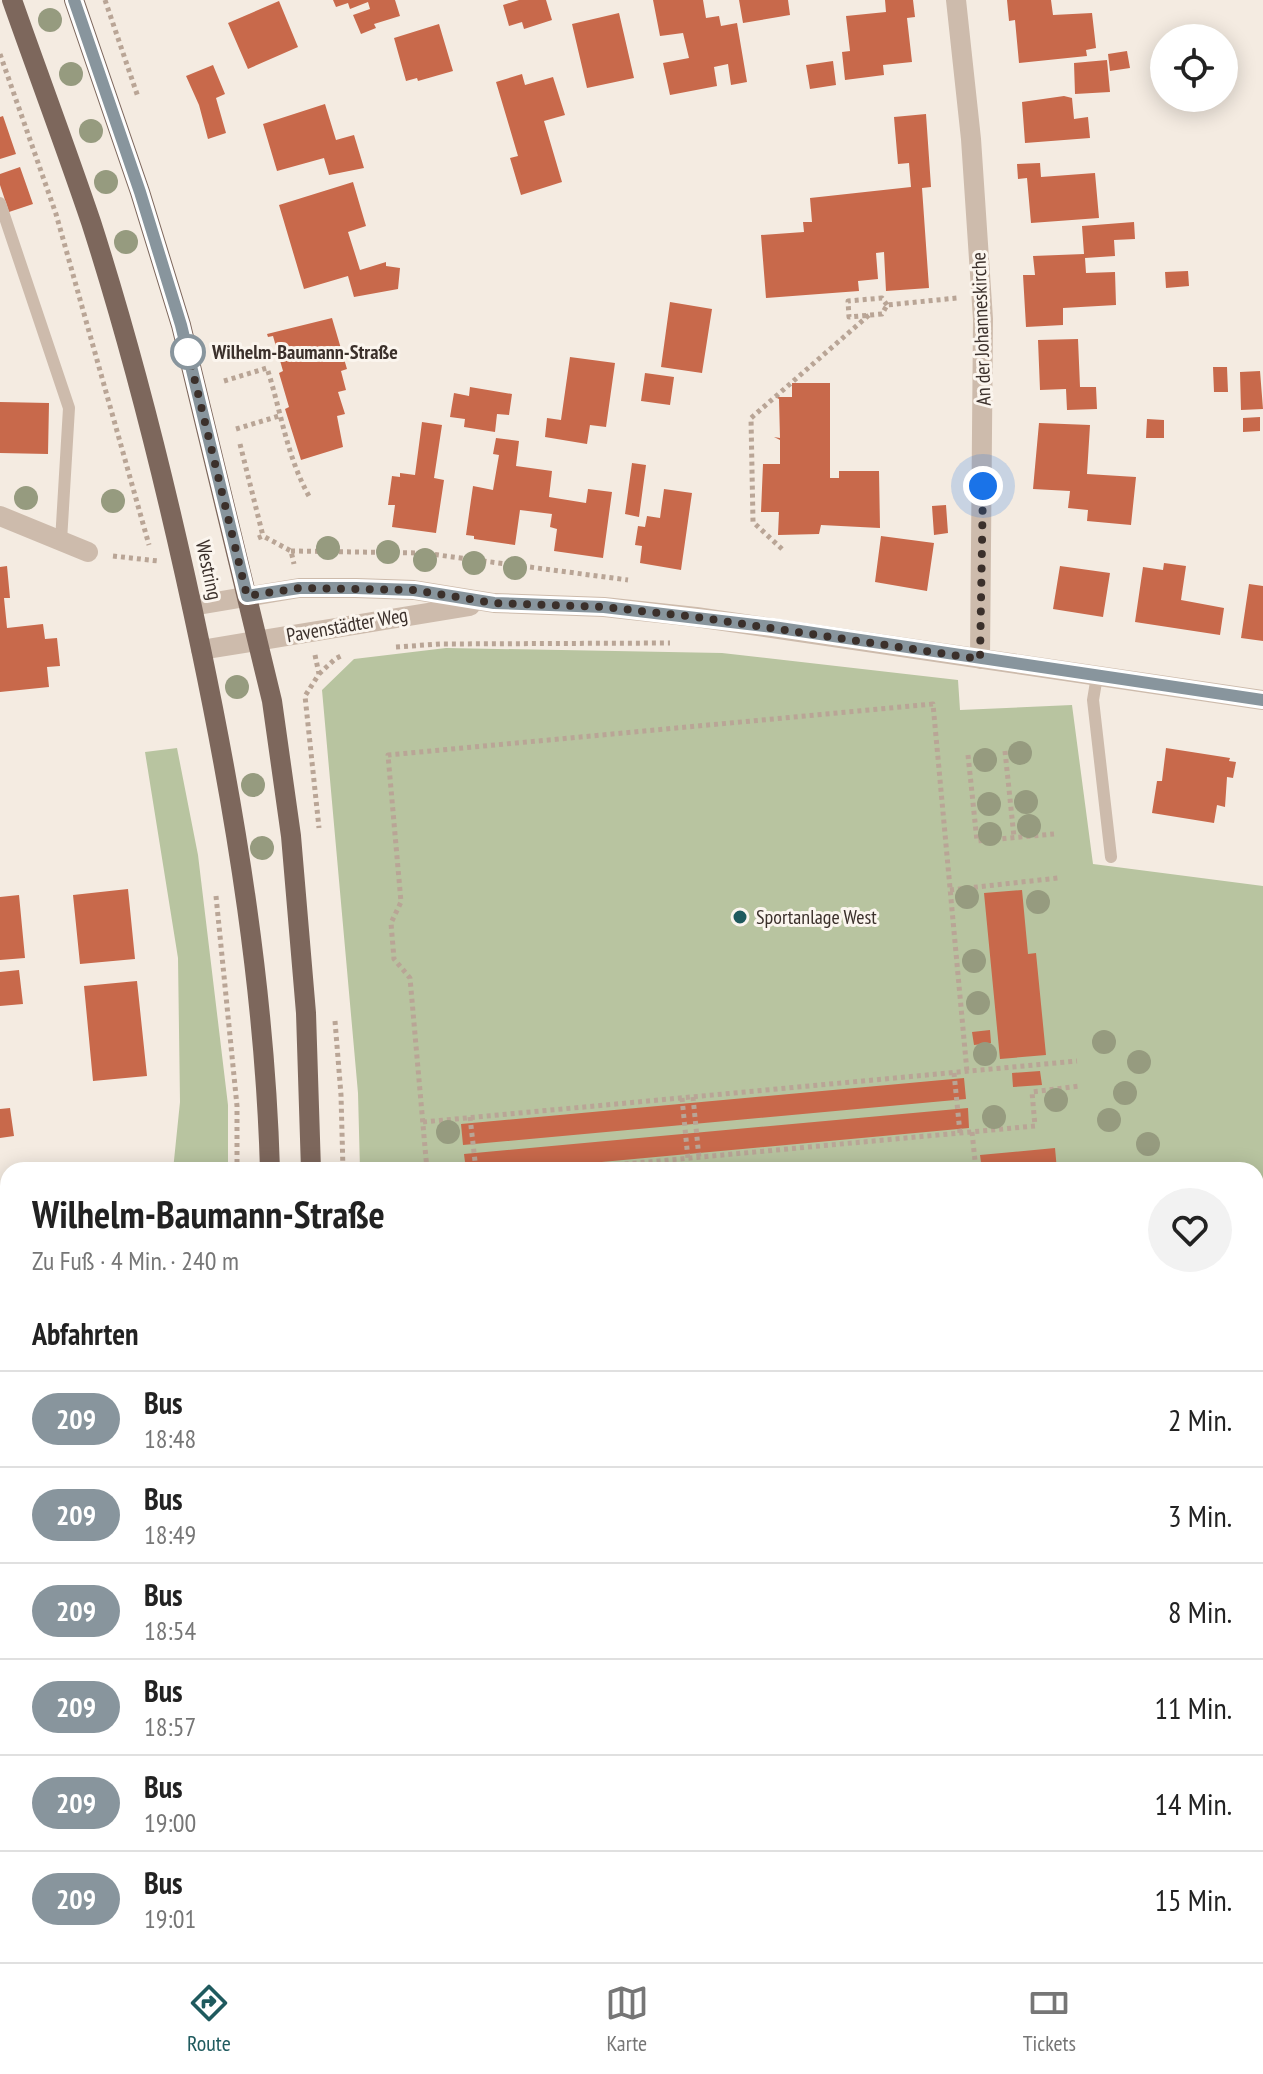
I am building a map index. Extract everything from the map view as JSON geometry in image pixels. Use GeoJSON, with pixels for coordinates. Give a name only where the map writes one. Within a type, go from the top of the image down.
{"type":"FeatureCollection","features":[{"type":"Feature","properties":{"kind":"main road","name":"Westring"},"geometry":{"type":"LineString","coordinates":[[12,0],[91,222],[174,522],[215,711],[238,842],[259,999],[270,1162]]}},
{"type":"Feature","properties":{"kind":"main road","name":"Westring"},"geometry":{"type":"LineString","coordinates":[[74,0],[140,192],[181,325],[272,701],[291,836],[306,1013],[311,1162]]}},
{"type":"Feature","properties":{"kind":"street","name":"An der Johanneskirche"},"geometry":{"type":"LineString","coordinates":[[956,0],[971,139],[982,295],[980,659]]}},
{"type":"Feature","properties":{"kind":"street"},"geometry":{"type":"LineString","coordinates":[[0,516],[88,552]]}},
{"type":"Feature","properties":{"kind":"street","name":"Pavenstädter Weg"},"geometry":{"type":"LineString","coordinates":[[192,606],[299,588],[414,590],[494,603],[604,607],[696,617],[1263,700]]}},
{"type":"Feature","properties":{"kind":"street","name":"Pavenstädter Weg"},"geometry":{"type":"LineString","coordinates":[[201,650],[494,603]]}},
{"type":"Feature","properties":{"kind":"lane"},"geometry":{"type":"LineString","coordinates":[[0,203],[69,408],[61,541]]}},
{"type":"Feature","properties":{"kind":"lane"},"geometry":{"type":"LineString","coordinates":[[1097,676],[1093,700],[1111,857]]}},
{"type":"Feature","properties":{"kind":"path"},"geometry":{"type":"LineString","coordinates":[[0,54],[56,214],[153,562],[88,552]]}},
{"type":"Feature","properties":{"kind":"path"},"geometry":{"type":"LineString","coordinates":[[887,305],[982,295]]}},
{"type":"Feature","properties":{"kind":"path"},"geometry":{"type":"LineString","coordinates":[[882,298],[887,305],[882,314],[849,317],[848,301],[882,298]]}},
{"type":"Feature","properties":{"kind":"path"},"geometry":{"type":"LineString","coordinates":[[782,549],[753,522],[751,418],[869,315]]}},
{"type":"Feature","properties":{"kind":"path"},"geometry":{"type":"LineString","coordinates":[[224,381],[267,368],[300,481],[310,498]]}},
{"type":"Feature","properties":{"kind":"path"},"geometry":{"type":"LineString","coordinates":[[236,429],[279,416]]}},
{"type":"Feature","properties":{"kind":"path"},"geometry":{"type":"LineString","coordinates":[[263,536],[291,551],[295,569]]}},
{"type":"Feature","properties":{"kind":"path"},"geometry":{"type":"LineString","coordinates":[[383,648],[440,644],[672,643]]}},
{"type":"Feature","properties":{"kind":"path"},"geometry":{"type":"LineString","coordinates":[[300,697],[305,696],[319,674],[335,659],[354,650]]}},
{"type":"Feature","properties":{"kind":"path"},"geometry":{"type":"LineString","coordinates":[[315,658],[319,674]]}},
{"type":"Feature","properties":{"kind":"path"},"geometry":{"type":"LineString","coordinates":[[426,1162],[410,978],[394,959],[391,923],[401,902],[388,755],[933,704],[967,1072]]}},
{"type":"Feature","properties":{"kind":"path"},"geometry":{"type":"LineString","coordinates":[[1005,751],[1014,837]]}},
{"type":"Feature","properties":{"kind":"path"},"geometry":{"type":"LineString","coordinates":[[968,755],[977,841],[1054,834]]}},
{"type":"Feature","properties":{"kind":"path"},"geometry":{"type":"LineString","coordinates":[[950,890],[1058,878]]}},
{"type":"Feature","properties":{"kind":"path"},"geometry":{"type":"LineString","coordinates":[[215,881],[237,1106],[237,1162]]}},
{"type":"Feature","properties":{"kind":"path"},"geometry":{"type":"LineString","coordinates":[[423,1122],[1077,1061]]}},
{"type":"Feature","properties":{"kind":"path"},"geometry":{"type":"LineString","coordinates":[[954,1073],[960,1133]]}},
{"type":"Feature","properties":{"kind":"path"},"geometry":{"type":"LineString","coordinates":[[653,1162],[1035,1126],[1032,1092],[1080,1086]]}},
{"type":"Feature","properties":{"kind":"path"},"geometry":{"type":"LineString","coordinates":[[693,1097],[699,1158]]}},
{"type":"Feature","properties":{"kind":"path"},"geometry":{"type":"LineString","coordinates":[[682,1098],[688,1159]]}},
{"type":"Feature","properties":{"kind":"path"},"geometry":{"type":"LineString","coordinates":[[470,1117],[475,1162]]}},
{"type":"Feature","properties":{"kind":"path"},"geometry":{"type":"LineString","coordinates":[[972,1132],[975,1162]]}},
{"type":"Feature","properties":{"kind":"green space","name":"Sportanlage West"},"geometry":{"type":"Polygon","coordinates":[[[446,648],[722,653],[958,680],[960,710],[1072,705],[1093,864],[1263,886],[1263,1162],[360,1162],[358,1093],[322,690],[354,659],[446,648]]]}},
{"type":"Feature","properties":{"kind":"green space"},"geometry":{"type":"Polygon","coordinates":[[[177,748],[198,855],[228,1105],[228,1162],[174,1162],[180,1102],[178,958],[145,752],[177,748]]]}},
{"type":"Feature","properties":{"kind":"building"},"geometry":{"type":"Polygon","coordinates":[[[333,0],[395,0],[400,16],[374,24],[376,28],[361,34],[353,15],[370,9],[368,2],[350,9],[348,3],[336,7],[333,0]]]}},
{"type":"Feature","properties":{"kind":"building"},"geometry":{"type":"Polygon","coordinates":[[[519,0],[546,0],[552,20],[524,29],[522,22],[509,26],[503,5],[519,0]]]}},
{"type":"Feature","properties":{"kind":"building"},"geometry":{"type":"Polygon","coordinates":[[[653,0],[703,0],[706,18],[719,16],[721,26],[737,23],[747,82],[731,85],[728,64],[714,67],[717,86],[670,95],[663,63],[689,58],[683,33],[660,36],[653,0]]]}},
{"type":"Feature","properties":{"kind":"building"},"geometry":{"type":"Polygon","coordinates":[[[739,0],[788,0],[790,15],[743,23],[739,0]]]}},
{"type":"Feature","properties":{"kind":"building"},"geometry":{"type":"Polygon","coordinates":[[[885,0],[913,0],[915,17],[907,18],[912,62],[883,65],[884,75],[845,80],[842,52],[850,51],[846,16],[886,12],[885,0]]]}},
{"type":"Feature","properties":{"kind":"building"},"geometry":{"type":"Polygon","coordinates":[[[1007,0],[1051,0],[1053,15],[1092,13],[1096,48],[1086,50],[1087,56],[1019,63],[1015,20],[1009,21],[1007,0]]]}},
{"type":"Feature","properties":{"kind":"building"},"geometry":{"type":"Polygon","coordinates":[[[279,1],[298,47],[248,69],[228,23],[279,1]]]}},
{"type":"Feature","properties":{"kind":"building"},"geometry":{"type":"Polygon","coordinates":[[[619,13],[634,78],[587,88],[572,24],[619,13]]]}},
{"type":"Feature","properties":{"kind":"building"},"geometry":{"type":"Polygon","coordinates":[[[439,24],[453,71],[418,81],[417,78],[406,81],[394,38],[439,24]]]}},
{"type":"Feature","properties":{"kind":"building"},"geometry":{"type":"Polygon","coordinates":[[[1127,51],[1130,68],[1110,71],[1108,54],[1127,51]]]}},
{"type":"Feature","properties":{"kind":"building"},"geometry":{"type":"Polygon","coordinates":[[[1107,60],[1110,92],[1075,94],[1074,63],[1107,60]]]}},
{"type":"Feature","properties":{"kind":"building"},"geometry":{"type":"Polygon","coordinates":[[[833,61],[836,85],[810,89],[806,65],[833,61]]]}},
{"type":"Feature","properties":{"kind":"building"},"geometry":{"type":"Polygon","coordinates":[[[213,65],[225,94],[216,98],[226,133],[208,139],[199,105],[186,76],[213,65]]]}},
{"type":"Feature","properties":{"kind":"building"},"geometry":{"type":"Polygon","coordinates":[[[522,74],[525,85],[553,77],[565,115],[544,121],[562,182],[521,195],[510,158],[518,156],[496,82],[522,74]]]}},
{"type":"Feature","properties":{"kind":"building"},"geometry":{"type":"Polygon","coordinates":[[[1064,96],[1072,98],[1074,119],[1088,117],[1090,138],[1025,143],[1022,102],[1064,96]]]}},
{"type":"Feature","properties":{"kind":"building"},"geometry":{"type":"Polygon","coordinates":[[[325,104],[336,140],[354,135],[364,168],[329,175],[324,158],[277,171],[263,124],[325,104]]]}},
{"type":"Feature","properties":{"kind":"building"},"geometry":{"type":"Polygon","coordinates":[[[926,114],[931,187],[922,188],[929,288],[886,291],[884,252],[876,253],[878,279],[858,281],[859,291],[766,298],[761,235],[804,232],[803,222],[812,222],[810,198],[911,187],[909,163],[898,164],[894,117],[926,114]]]}},
{"type":"Feature","properties":{"kind":"building"},"geometry":{"type":"Polygon","coordinates":[[[3,116],[16,154],[0,159],[0,117],[3,116]]]}},
{"type":"Feature","properties":{"kind":"building"},"geometry":{"type":"Polygon","coordinates":[[[1040,163],[1041,177],[1095,173],[1099,218],[1031,223],[1027,178],[1018,179],[1017,164],[1040,163]]]}},
{"type":"Feature","properties":{"kind":"building"},"geometry":{"type":"Polygon","coordinates":[[[20,167],[33,204],[9,212],[0,185],[0,174],[20,167]]]}},
{"type":"Feature","properties":{"kind":"building"},"geometry":{"type":"Polygon","coordinates":[[[353,182],[366,226],[348,232],[360,270],[386,262],[386,266],[400,268],[398,289],[354,297],[348,276],[304,289],[279,205],[353,182]]]}},
{"type":"Feature","properties":{"kind":"building"},"geometry":{"type":"Polygon","coordinates":[[[1134,222],[1135,239],[1114,240],[1115,256],[1085,258],[1086,273],[1115,272],[1116,305],[1063,308],[1063,325],[1026,327],[1023,275],[1035,275],[1033,256],[1084,254],[1082,226],[1134,222]]]}},
{"type":"Feature","properties":{"kind":"building"},"geometry":{"type":"Polygon","coordinates":[[[1188,271],[1189,286],[1166,288],[1165,272],[1188,271]]]}},
{"type":"Feature","properties":{"kind":"building"},"geometry":{"type":"Polygon","coordinates":[[[670,302],[712,309],[702,373],[661,367],[670,302]]]}},
{"type":"Feature","properties":{"kind":"building"},"geometry":{"type":"Polygon","coordinates":[[[332,318],[347,369],[341,371],[346,390],[338,392],[345,414],[337,416],[343,447],[301,460],[285,409],[289,407],[279,373],[283,371],[273,336],[268,337],[267,334],[332,318]]]}},
{"type":"Feature","properties":{"kind":"building"},"geometry":{"type":"Polygon","coordinates":[[[1078,339],[1080,387],[1096,387],[1097,409],[1067,410],[1066,389],[1040,390],[1038,340],[1078,339]]]}},
{"type":"Feature","properties":{"kind":"building"},"geometry":{"type":"Polygon","coordinates":[[[570,357],[615,363],[606,427],[590,425],[587,444],[545,437],[547,418],[561,420],[570,357]]]}},
{"type":"Feature","properties":{"kind":"building"},"geometry":{"type":"Polygon","coordinates":[[[1213,367],[1227,367],[1228,392],[1214,392],[1213,367]]]}},
{"type":"Feature","properties":{"kind":"building"},"geometry":{"type":"Polygon","coordinates":[[[1260,371],[1263,409],[1241,410],[1240,372],[1260,371]]]}},
{"type":"Feature","properties":{"kind":"building"},"geometry":{"type":"Polygon","coordinates":[[[645,373],[674,377],[670,405],[641,401],[645,373]]]}},
{"type":"Feature","properties":{"kind":"building"},"geometry":{"type":"Polygon","coordinates":[[[792,383],[830,383],[830,478],[839,478],[839,471],[879,471],[880,528],[821,525],[819,534],[778,535],[779,512],[761,512],[763,464],[780,464],[780,440],[774,437],[780,438],[779,399],[775,397],[792,397],[792,383]]]}},
{"type":"Feature","properties":{"kind":"building"},"geometry":{"type":"Polygon","coordinates":[[[470,387],[512,394],[509,415],[497,414],[495,432],[464,427],[465,419],[450,417],[454,393],[469,396],[470,387]]]}},
{"type":"Feature","properties":{"kind":"building"},"geometry":{"type":"Polygon","coordinates":[[[0,402],[49,403],[48,454],[0,453],[0,402]]]}},
{"type":"Feature","properties":{"kind":"building"},"geometry":{"type":"Polygon","coordinates":[[[1260,417],[1260,431],[1243,432],[1243,418],[1260,417]]]}},
{"type":"Feature","properties":{"kind":"building"},"geometry":{"type":"Polygon","coordinates":[[[1147,419],[1164,420],[1164,438],[1146,438],[1147,419]]]}},
{"type":"Feature","properties":{"kind":"building"},"geometry":{"type":"Polygon","coordinates":[[[422,422],[442,425],[434,478],[444,480],[436,533],[392,527],[395,505],[388,505],[392,476],[400,477],[400,473],[415,475],[422,422]]]}},
{"type":"Feature","properties":{"kind":"building"},"geometry":{"type":"Polygon","coordinates":[[[1039,423],[1090,425],[1087,474],[1136,477],[1131,525],[1087,521],[1088,510],[1068,508],[1070,491],[1033,489],[1039,423]]]}},
{"type":"Feature","properties":{"kind":"building"},"geometry":{"type":"Polygon","coordinates":[[[496,438],[519,441],[516,466],[552,471],[549,497],[586,503],[588,489],[612,492],[603,558],[554,551],[557,529],[550,527],[552,514],[520,510],[515,545],[466,535],[473,486],[493,490],[499,455],[493,454],[496,438]]]}},
{"type":"Feature","properties":{"kind":"building"},"geometry":{"type":"Polygon","coordinates":[[[632,463],[646,465],[639,517],[625,514],[632,463]]]}},
{"type":"Feature","properties":{"kind":"building"},"geometry":{"type":"Polygon","coordinates":[[[664,489],[692,493],[681,570],[640,563],[642,546],[635,545],[638,526],[645,527],[647,516],[660,518],[664,489]]]}},
{"type":"Feature","properties":{"kind":"building"},"geometry":{"type":"Polygon","coordinates":[[[946,505],[948,533],[934,535],[932,506],[946,505]]]}},
{"type":"Feature","properties":{"kind":"building"},"geometry":{"type":"Polygon","coordinates":[[[881,536],[934,543],[927,591],[875,582],[881,536]]]}},
{"type":"Feature","properties":{"kind":"building"},"geometry":{"type":"Polygon","coordinates":[[[1164,563],[1186,566],[1181,600],[1224,608],[1220,635],[1135,622],[1143,567],[1163,570],[1164,563]]]}},
{"type":"Feature","properties":{"kind":"building"},"geometry":{"type":"Polygon","coordinates":[[[7,566],[10,598],[4,598],[7,628],[43,624],[45,639],[57,638],[60,666],[47,667],[49,687],[0,692],[0,567],[7,566]]]}},
{"type":"Feature","properties":{"kind":"building"},"geometry":{"type":"Polygon","coordinates":[[[1060,566],[1110,573],[1103,617],[1053,609],[1060,566]]]}},
{"type":"Feature","properties":{"kind":"building"},"geometry":{"type":"Polygon","coordinates":[[[1249,584],[1263,586],[1263,641],[1241,638],[1249,584]]]}},
{"type":"Feature","properties":{"kind":"building"},"geometry":{"type":"Polygon","coordinates":[[[1166,748],[1230,758],[1229,761],[1236,762],[1233,778],[1227,777],[1225,807],[1217,805],[1214,823],[1152,813],[1157,781],[1162,781],[1166,748]]]}},
{"type":"Feature","properties":{"kind":"building"},"geometry":{"type":"Polygon","coordinates":[[[128,889],[135,959],[80,964],[73,895],[128,889]]]}},
{"type":"Feature","properties":{"kind":"building"},"geometry":{"type":"Polygon","coordinates":[[[1022,890],[1028,954],[1036,953],[1046,1055],[1000,1059],[984,893],[1022,890]]]}},
{"type":"Feature","properties":{"kind":"building"},"geometry":{"type":"Polygon","coordinates":[[[19,895],[25,958],[0,960],[0,897],[19,895]]]}},
{"type":"Feature","properties":{"kind":"building"},"geometry":{"type":"Polygon","coordinates":[[[19,970],[23,1004],[0,1006],[0,972],[19,970]]]}},
{"type":"Feature","properties":{"kind":"building"},"geometry":{"type":"Polygon","coordinates":[[[137,981],[147,1076],[93,1081],[84,986],[137,981]]]}},
{"type":"Feature","properties":{"kind":"building"},"geometry":{"type":"Polygon","coordinates":[[[990,1030],[991,1043],[974,1045],[972,1032],[990,1030]]]}},
{"type":"Feature","properties":{"kind":"building"},"geometry":{"type":"Polygon","coordinates":[[[1040,1071],[1042,1085],[1013,1087],[1012,1073],[1040,1071]]]}},
{"type":"Feature","properties":{"kind":"building"},"geometry":{"type":"Polygon","coordinates":[[[964,1078],[966,1099],[463,1145],[461,1124],[964,1078]]]}},
{"type":"Feature","properties":{"kind":"building"},"geometry":{"type":"Polygon","coordinates":[[[10,1108],[14,1136],[0,1138],[0,1109],[10,1108]]]}},
{"type":"Feature","properties":{"kind":"building"},"geometry":{"type":"Polygon","coordinates":[[[968,1108],[969,1128],[601,1162],[465,1162],[464,1154],[968,1108]]]}},
{"type":"Feature","properties":{"kind":"building"},"geometry":{"type":"Polygon","coordinates":[[[1055,1148],[1056,1162],[981,1162],[980,1155],[1055,1148]]]}},
{"type":"Feature","properties":{"kind":"bus line","name":"209"},"geometry":{"type":"LineString","coordinates":[[74,0],[140,192],[181,325],[247,596],[299,588],[356,588],[414,590],[494,603],[604,607],[773,627],[1263,700]]}},
{"type":"Feature","properties":{"kind":"place","name":"Wilhelm-Baumann-Straße"},"geometry":{"type":"Point","coordinates":[188,352]}},
{"type":"Feature","properties":{"kind":"place","name":"Sportanlage West"},"geometry":{"type":"Point","coordinates":[740,917]}},
{"type":"Feature","properties":{"kind":"route"},"geometry":{"type":"LineString","coordinates":[[188,352],[247,596],[299,588],[414,590],[494,603],[604,607],[696,617],[980,659],[983,486]]}}]}
